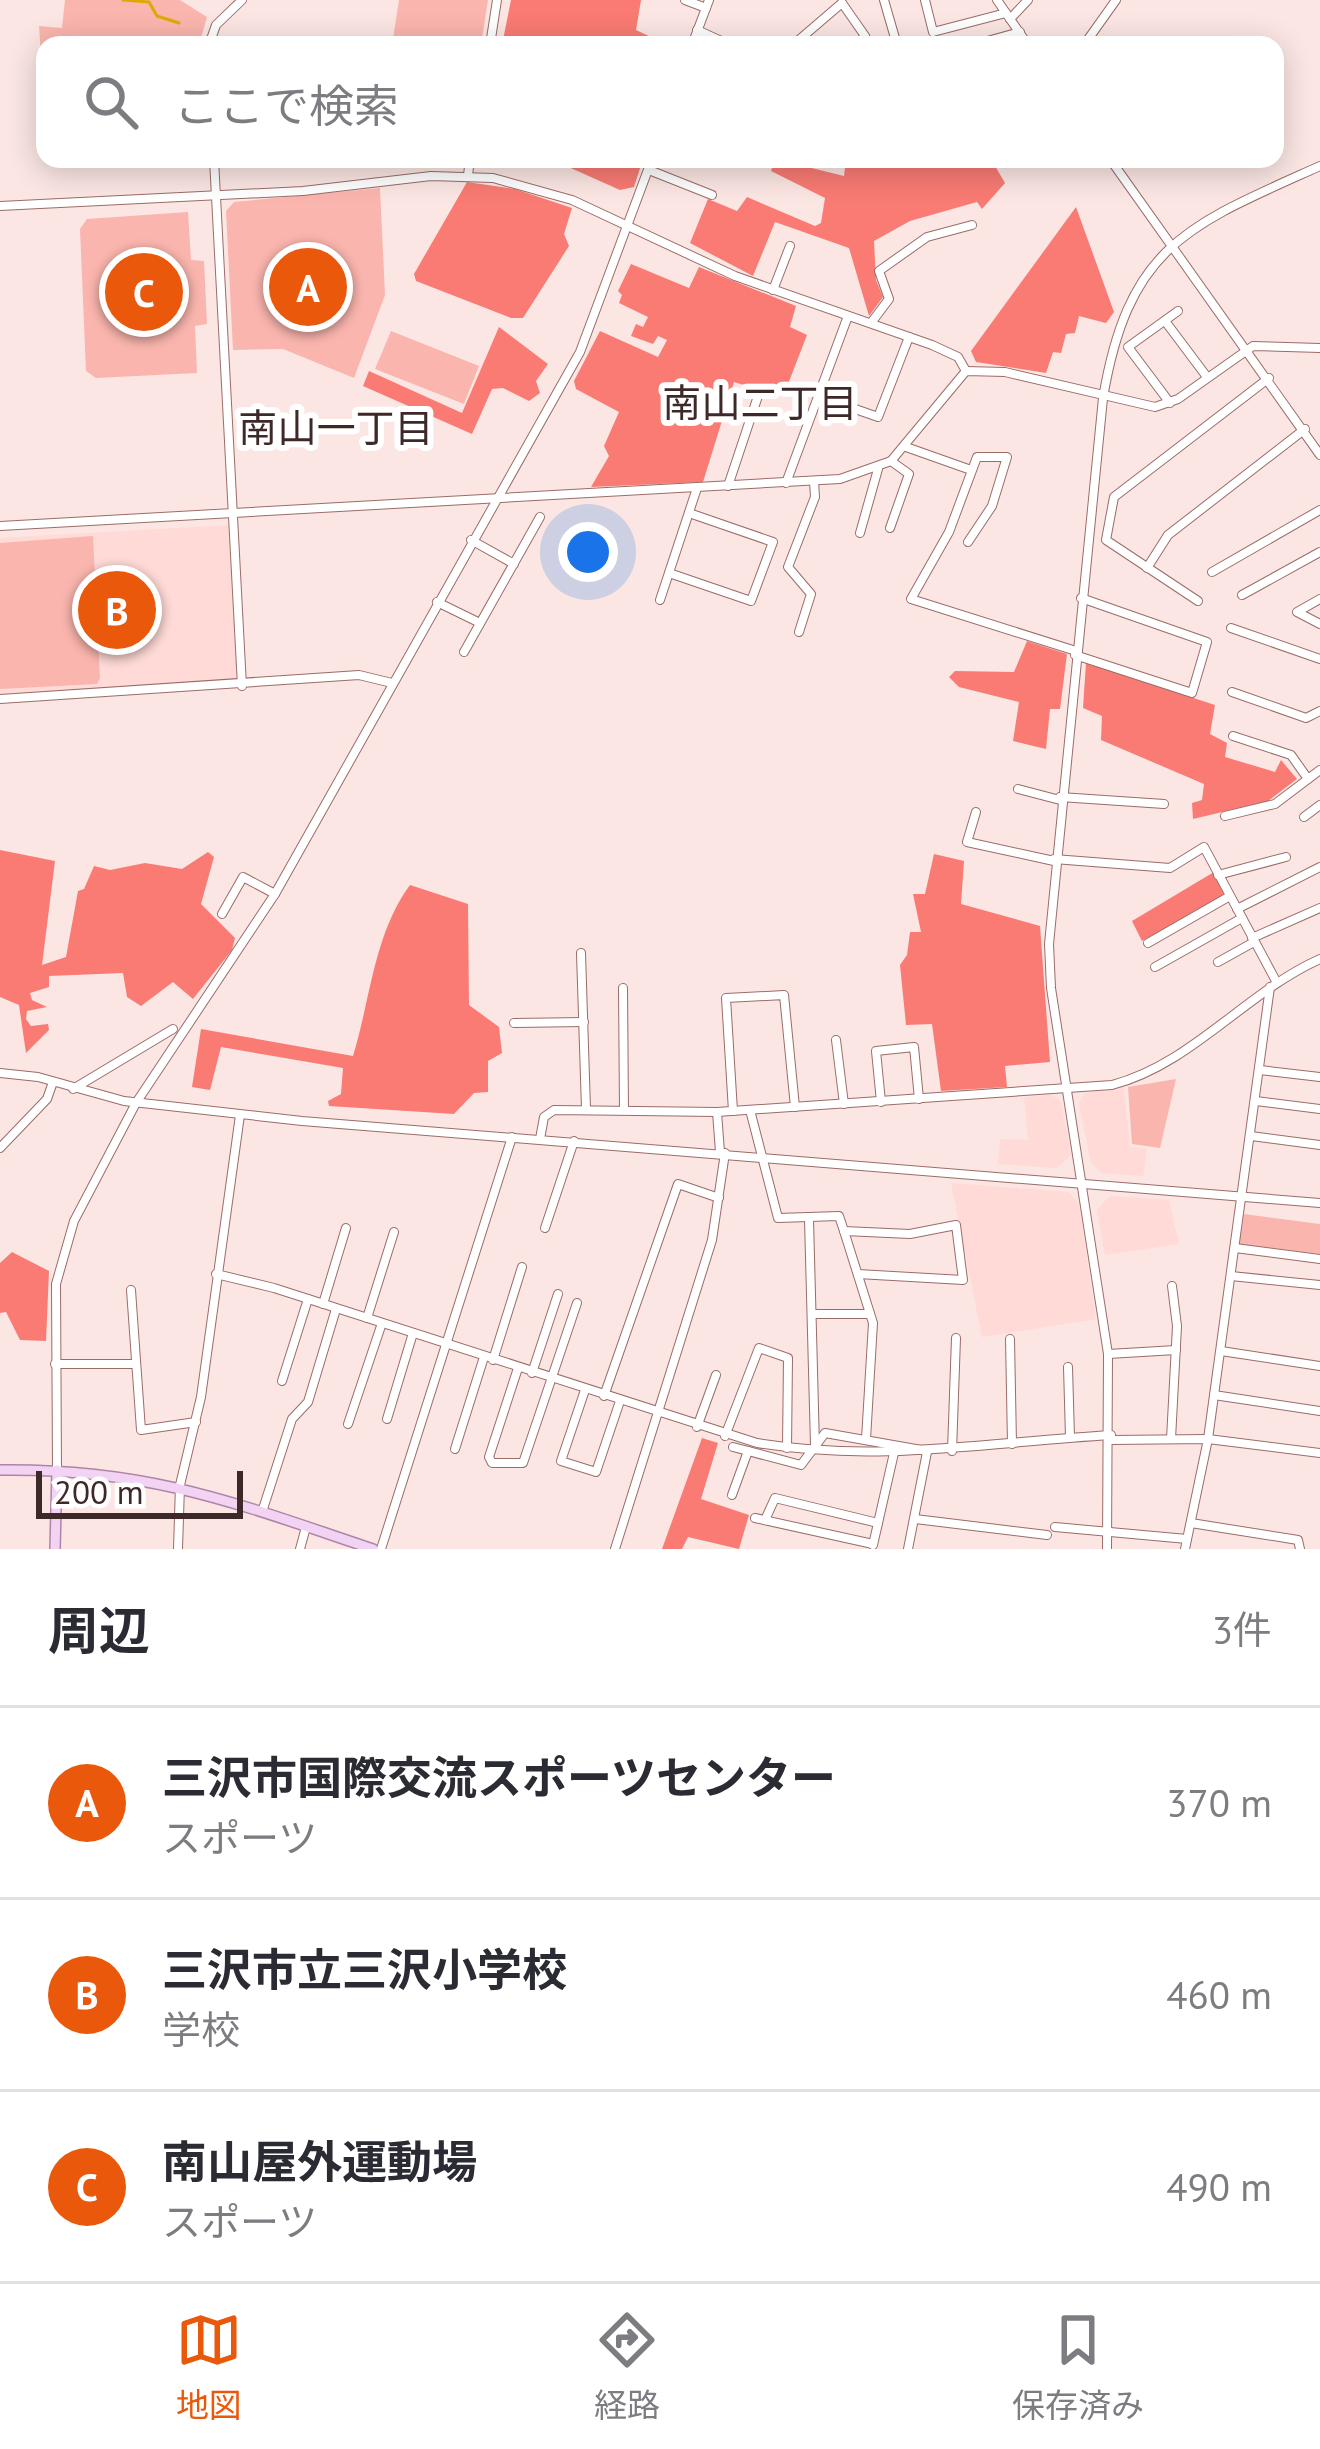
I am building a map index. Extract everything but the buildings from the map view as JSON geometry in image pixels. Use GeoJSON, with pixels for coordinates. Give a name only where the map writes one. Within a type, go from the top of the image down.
{"type":"FeatureCollection","features":[{"type":"Feature","properties":{"kind":"main road"},"geometry":{"type":"LineString","coordinates":[[0,1471],[57,1470],[180,1485],[377,1549]]}},
{"type":"Feature","properties":{"kind":"main road"},"geometry":{"type":"LineString","coordinates":[[55,1549],[57,1470]]}},
{"type":"Feature","properties":{"kind":"street"},"geometry":{"type":"LineString","coordinates":[[212,36],[216,25],[242,0]]}},
{"type":"Feature","properties":{"kind":"street"},"geometry":{"type":"LineString","coordinates":[[491,36],[497,0]]}},
{"type":"Feature","properties":{"kind":"street"},"geometry":{"type":"LineString","coordinates":[[686,0],[707,4],[695,36]]}},
{"type":"Feature","properties":{"kind":"street"},"geometry":{"type":"LineString","coordinates":[[884,0],[894,36]]}},
{"type":"Feature","properties":{"kind":"street"},"geometry":{"type":"LineString","coordinates":[[925,0],[933,32],[1008,16],[1028,0]]}},
{"type":"Feature","properties":{"kind":"street"},"geometry":{"type":"LineString","coordinates":[[998,0],[1022,36]]}},
{"type":"Feature","properties":{"kind":"street"},"geometry":{"type":"LineString","coordinates":[[1090,36],[1116,0]]}},
{"type":"Feature","properties":{"kind":"street"},"geometry":{"type":"LineString","coordinates":[[803,36],[842,2],[865,36]]}},
{"type":"Feature","properties":{"kind":"street"},"geometry":{"type":"LineString","coordinates":[[697,30],[710,36]]}},
{"type":"Feature","properties":{"kind":"street"},"geometry":{"type":"LineString","coordinates":[[1006,36],[1020,32]]}},
{"type":"Feature","properties":{"kind":"street"},"geometry":{"type":"LineString","coordinates":[[1107,1549],[1108,1354],[1051,988],[1054,860],[1103,398],[1121,318],[1170,245],[1228,207],[1320,166]]}},
{"type":"Feature","properties":{"kind":"street"},"geometry":{"type":"LineString","coordinates":[[215,168],[242,686]]}},
{"type":"Feature","properties":{"kind":"street"},"geometry":{"type":"LineString","coordinates":[[467,175],[468,168]]}},
{"type":"Feature","properties":{"kind":"street"},"geometry":{"type":"LineString","coordinates":[[1116,168],[1320,455]]}},
{"type":"Feature","properties":{"kind":"street"},"geometry":{"type":"LineString","coordinates":[[57,1470],[56,1284],[66,1242],[136,1102],[275,894],[493,499],[580,352],[649,170],[712,195]]}},
{"type":"Feature","properties":{"kind":"street"},"geometry":{"type":"LineString","coordinates":[[0,206],[467,175],[544,190],[773,290],[958,357],[966,371]]}},
{"type":"Feature","properties":{"kind":"street"},"geometry":{"type":"LineString","coordinates":[[871,324],[889,298],[879,271],[927,237],[972,225]]}},
{"type":"Feature","properties":{"kind":"street"},"geometry":{"type":"LineString","coordinates":[[773,290],[790,246]]}},
{"type":"Feature","properties":{"kind":"street"},"geometry":{"type":"LineString","coordinates":[[1170,403],[1129,346],[1178,311]]}},
{"type":"Feature","properties":{"kind":"street"},"geometry":{"type":"LineString","coordinates":[[786,483],[848,316]]}},
{"type":"Feature","properties":{"kind":"street"},"geometry":{"type":"LineString","coordinates":[[1165,321],[1207,377]]}},
{"type":"Feature","properties":{"kind":"street"},"geometry":{"type":"LineString","coordinates":[[818,397],[878,417],[909,337]]}},
{"type":"Feature","properties":{"kind":"street"},"geometry":{"type":"LineString","coordinates":[[966,371],[1005,372],[1146,407],[1170,403],[1247,349],[1271,344],[1320,348]]}},
{"type":"Feature","properties":{"kind":"street"},"geometry":{"type":"LineString","coordinates":[[0,526],[814,481],[878,469],[891,461],[966,371]]}},
{"type":"Feature","properties":{"kind":"street"},"geometry":{"type":"LineString","coordinates":[[1198,602],[1106,540],[1114,497],[1269,378]]}},
{"type":"Feature","properties":{"kind":"street"},"geometry":{"type":"LineString","coordinates":[[728,486],[758,396]]}},
{"type":"Feature","properties":{"kind":"street"},"geometry":{"type":"LineString","coordinates":[[1147,568],[1168,535],[1305,429]]}},
{"type":"Feature","properties":{"kind":"street"},"geometry":{"type":"LineString","coordinates":[[906,447],[971,470]]}},
{"type":"Feature","properties":{"kind":"street"},"geometry":{"type":"LineString","coordinates":[[968,542],[992,506],[1007,457],[980,454],[950,532],[911,599],[1192,693],[1207,642],[1081,598]]}},
{"type":"Feature","properties":{"kind":"street"},"geometry":{"type":"LineString","coordinates":[[890,528],[909,474],[891,461]]}},
{"type":"Feature","properties":{"kind":"street"},"geometry":{"type":"LineString","coordinates":[[860,533],[878,469]]}},
{"type":"Feature","properties":{"kind":"street"},"geometry":{"type":"LineString","coordinates":[[800,632],[811,594],[788,567],[815,496],[814,481]]}},
{"type":"Feature","properties":{"kind":"street"},"geometry":{"type":"LineString","coordinates":[[660,600],[697,488]]}},
{"type":"Feature","properties":{"kind":"street"},"geometry":{"type":"LineString","coordinates":[[1213,572],[1320,510]]}},
{"type":"Feature","properties":{"kind":"street"},"geometry":{"type":"LineString","coordinates":[[669,573],[751,601],[773,542],[689,513]]}},
{"type":"Feature","properties":{"kind":"street"},"geometry":{"type":"LineString","coordinates":[[464,652],[540,517]]}},
{"type":"Feature","properties":{"kind":"street"},"geometry":{"type":"LineString","coordinates":[[470,540],[514,564]]}},
{"type":"Feature","properties":{"kind":"street"},"geometry":{"type":"LineString","coordinates":[[1242,595],[1320,552]]}},
{"type":"Feature","properties":{"kind":"street"},"geometry":{"type":"LineString","coordinates":[[1320,598],[1297,612],[1320,624]]}},
{"type":"Feature","properties":{"kind":"street"},"geometry":{"type":"LineString","coordinates":[[437,602],[480,623]]}},
{"type":"Feature","properties":{"kind":"street"},"geometry":{"type":"LineString","coordinates":[[1231,628],[1320,658]]}},
{"type":"Feature","properties":{"kind":"street"},"geometry":{"type":"LineString","coordinates":[[0,699],[359,675],[392,683]]}},
{"type":"Feature","properties":{"kind":"street"},"geometry":{"type":"LineString","coordinates":[[1232,692],[1306,718],[1320,711]]}},
{"type":"Feature","properties":{"kind":"street"},"geometry":{"type":"LineString","coordinates":[[1233,736],[1291,755],[1308,779]]}},
{"type":"Feature","properties":{"kind":"street"},"geometry":{"type":"LineString","coordinates":[[1225,816],[1275,804],[1320,770]]}},
{"type":"Feature","properties":{"kind":"street"},"geometry":{"type":"LineString","coordinates":[[1018,788],[1060,798],[1164,804]]}},
{"type":"Feature","properties":{"kind":"street"},"geometry":{"type":"LineString","coordinates":[[1304,817],[1320,805]]}},
{"type":"Feature","properties":{"kind":"street"},"geometry":{"type":"LineString","coordinates":[[976,812],[968,842],[1054,860],[1170,868],[1204,847],[1273,983],[1208,1439],[1186,1544],[1055,1527]]}},
{"type":"Feature","properties":{"kind":"street"},"geometry":{"type":"LineString","coordinates":[[1218,874],[1286,857]]}},
{"type":"Feature","properties":{"kind":"street"},"geometry":{"type":"LineString","coordinates":[[1155,967],[1320,867]]}},
{"type":"Feature","properties":{"kind":"street"},"geometry":{"type":"LineString","coordinates":[[222,914],[243,877],[275,894]]}},
{"type":"Feature","properties":{"kind":"street"},"geometry":{"type":"LineString","coordinates":[[1148,943],[1230,896]]}},
{"type":"Feature","properties":{"kind":"street"},"geometry":{"type":"LineString","coordinates":[[1218,962],[1320,908]]}},
{"type":"Feature","properties":{"kind":"street"},"geometry":{"type":"LineString","coordinates":[[581,953],[586,1109]]}},
{"type":"Feature","properties":{"kind":"street"},"geometry":{"type":"LineString","coordinates":[[540,1139],[548,1113],[586,1109],[717,1112],[1069,1090],[1143,1076],[1273,983],[1320,958]]}},
{"type":"Feature","properties":{"kind":"street"},"geometry":{"type":"LineString","coordinates":[[623,988],[624,1111]]}},
{"type":"Feature","properties":{"kind":"street"},"geometry":{"type":"LineString","coordinates":[[733,1111],[727,998],[784,995],[795,1107]]}},
{"type":"Feature","properties":{"kind":"street"},"geometry":{"type":"LineString","coordinates":[[514,1023],[584,1022]]}},
{"type":"Feature","properties":{"kind":"street"},"geometry":{"type":"LineString","coordinates":[[73,1089],[173,1029]]}},
{"type":"Feature","properties":{"kind":"street"},"geometry":{"type":"LineString","coordinates":[[836,1040],[844,1104]]}},
{"type":"Feature","properties":{"kind":"street"},"geometry":{"type":"LineString","coordinates":[[881,1102],[876,1051],[914,1047],[919,1099]]}},
{"type":"Feature","properties":{"kind":"street"},"geometry":{"type":"LineString","coordinates":[[1260,1070],[1320,1077]]}},
{"type":"Feature","properties":{"kind":"street"},"geometry":{"type":"LineString","coordinates":[[0,1073],[136,1102],[240,1115],[1320,1202]]}},
{"type":"Feature","properties":{"kind":"street"},"geometry":{"type":"LineString","coordinates":[[0,1148],[47,1100],[53,1082]]}},
{"type":"Feature","properties":{"kind":"street"},"geometry":{"type":"LineString","coordinates":[[1256,1101],[1320,1109]]}},
{"type":"Feature","properties":{"kind":"street"},"geometry":{"type":"LineString","coordinates":[[750,1110],[778,1218],[838,1216],[844,1231],[870,1314],[866,1439]]}},
{"type":"Feature","properties":{"kind":"street"},"geometry":{"type":"LineString","coordinates":[[615,1549],[707,1254],[723,1153],[717,1112]]}},
{"type":"Feature","properties":{"kind":"street"},"geometry":{"type":"LineString","coordinates":[[178,1549],[180,1485],[196,1423],[240,1115]]}},
{"type":"Feature","properties":{"kind":"street"},"geometry":{"type":"LineString","coordinates":[[1251,1136],[1320,1145]]}},
{"type":"Feature","properties":{"kind":"street"},"geometry":{"type":"LineString","coordinates":[[377,1549],[512,1137]]}},
{"type":"Feature","properties":{"kind":"street"},"geometry":{"type":"LineString","coordinates":[[545,1228],[574,1141]]}},
{"type":"Feature","properties":{"kind":"street"},"geometry":{"type":"LineString","coordinates":[[604,1396],[679,1184],[719,1198]]}},
{"type":"Feature","properties":{"kind":"street"},"geometry":{"type":"LineString","coordinates":[[809,1219],[815,1449]]}},
{"type":"Feature","properties":{"kind":"street"},"geometry":{"type":"LineString","coordinates":[[844,1231],[910,1234],[956,1225],[963,1280],[858,1274]]}},
{"type":"Feature","properties":{"kind":"street"},"geometry":{"type":"LineString","coordinates":[[323,1304],[346,1228]]}},
{"type":"Feature","properties":{"kind":"street"},"geometry":{"type":"LineString","coordinates":[[367,1318],[394,1232]]}},
{"type":"Feature","properties":{"kind":"street"},"geometry":{"type":"LineString","coordinates":[[1235,1248],[1320,1258]]}},
{"type":"Feature","properties":{"kind":"street"},"geometry":{"type":"LineString","coordinates":[[455,1449],[522,1267]]}},
{"type":"Feature","properties":{"kind":"street"},"geometry":{"type":"LineString","coordinates":[[216,1274],[367,1318],[801,1465],[825,1433],[927,1452]]}},
{"type":"Feature","properties":{"kind":"street"},"geometry":{"type":"LineString","coordinates":[[1231,1276],[1320,1285]]}},
{"type":"Feature","properties":{"kind":"street"},"geometry":{"type":"LineString","coordinates":[[1171,1439],[1176,1350],[1172,1286]]}},
{"type":"Feature","properties":{"kind":"street"},"geometry":{"type":"LineString","coordinates":[[131,1290],[141,1430],[196,1423]]}},
{"type":"Feature","properties":{"kind":"street"},"geometry":{"type":"LineString","coordinates":[[532,1372],[558,1294]]}},
{"type":"Feature","properties":{"kind":"street"},"geometry":{"type":"LineString","coordinates":[[282,1382],[308,1299]]}},
{"type":"Feature","properties":{"kind":"street"},"geometry":{"type":"LineString","coordinates":[[518,1368],[489,1457],[492,1463],[523,1463],[577,1303]]}},
{"type":"Feature","properties":{"kind":"street"},"geometry":{"type":"LineString","coordinates":[[262,1512],[292,1419],[308,1402],[336,1308]]}},
{"type":"Feature","properties":{"kind":"street"},"geometry":{"type":"LineString","coordinates":[[811,1314],[870,1314]]}},
{"type":"Feature","properties":{"kind":"street"},"geometry":{"type":"LineString","coordinates":[[348,1424],[382,1323]]}},
{"type":"Feature","properties":{"kind":"street"},"geometry":{"type":"LineString","coordinates":[[387,1419],[413,1334]]}},
{"type":"Feature","properties":{"kind":"street"},"geometry":{"type":"LineString","coordinates":[[952,1451],[956,1338]]}},
{"type":"Feature","properties":{"kind":"street"},"geometry":{"type":"LineString","coordinates":[[1010,1339],[1012,1444]]}},
{"type":"Feature","properties":{"kind":"street"},"geometry":{"type":"LineString","coordinates":[[725,1436],[759,1348],[788,1358],[788,1448]]}},
{"type":"Feature","properties":{"kind":"street"},"geometry":{"type":"LineString","coordinates":[[1108,1354],[1176,1350]]}},
{"type":"Feature","properties":{"kind":"street"},"geometry":{"type":"LineString","coordinates":[[1220,1351],[1320,1366]]}},
{"type":"Feature","properties":{"kind":"street"},"geometry":{"type":"LineString","coordinates":[[55,1364],[136,1364]]}},
{"type":"Feature","properties":{"kind":"street"},"geometry":{"type":"LineString","coordinates":[[1068,1367],[1070,1437]]}},
{"type":"Feature","properties":{"kind":"street"},"geometry":{"type":"LineString","coordinates":[[697,1427],[716,1375]]}},
{"type":"Feature","properties":{"kind":"street"},"geometry":{"type":"LineString","coordinates":[[585,1390],[561,1461],[578,1467],[596,1472],[620,1401]]}},
{"type":"Feature","properties":{"kind":"street"},"geometry":{"type":"LineString","coordinates":[[1214,1396],[1320,1411]]}},
{"type":"Feature","properties":{"kind":"street"},"geometry":{"type":"LineString","coordinates":[[733,1447],[894,1453],[1111,1437],[1208,1439],[1320,1453]]}},
{"type":"Feature","properties":{"kind":"street"},"geometry":{"type":"LineString","coordinates":[[732,1495],[749,1446]]}},
{"type":"Feature","properties":{"kind":"street"},"geometry":{"type":"LineString","coordinates":[[908,1549],[927,1452]]}},
{"type":"Feature","properties":{"kind":"street"},"geometry":{"type":"LineString","coordinates":[[878,1523],[775,1498],[760,1519],[873,1547],[894,1453]]}},
{"type":"Feature","properties":{"kind":"street"},"geometry":{"type":"LineString","coordinates":[[915,1519],[1047,1535]]}},
{"type":"Feature","properties":{"kind":"street"},"geometry":{"type":"LineString","coordinates":[[1191,1523],[1298,1540],[1300,1549]]}},
{"type":"Feature","properties":{"kind":"street"},"geometry":{"type":"LineString","coordinates":[[300,1549],[306,1527]]}},
{"type":"Feature","properties":{"kind":"shaded area"},"geometry":{"type":"Polygon","coordinates":[[[65,0],[180,0],[207,17],[202,36],[40,36],[39,26],[62,28],[65,0]]]}},
{"type":"Feature","properties":{"kind":"shaded area"},"geometry":{"type":"Polygon","coordinates":[[[399,0],[488,0],[482,36],[393,36],[399,0]]]}},
{"type":"Feature","properties":{"kind":"shaded area"},"geometry":{"type":"Polygon","coordinates":[[[511,0],[641,0],[636,30],[649,36],[504,36],[511,0]]]}},
{"type":"Feature","properties":{"kind":"shaded area"},"geometry":{"type":"Polygon","coordinates":[[[571,168],[640,168],[634,187],[620,190],[571,168]]]}},
{"type":"Feature","properties":{"kind":"shaded area"},"geometry":{"type":"Polygon","coordinates":[[[812,168],[844,176],[845,168],[996,168],[1005,183],[982,209],[977,202],[910,221],[874,241],[876,280],[883,297],[869,316],[849,248],[775,222],[753,276],[690,243],[708,199],[737,211],[747,197],[815,226],[821,223],[825,198],[771,171],[812,168]]]}},
{"type":"Feature","properties":{"kind":"shaded area"},"geometry":{"type":"Polygon","coordinates":[[[467,182],[515,189],[572,208],[564,234],[569,246],[523,318],[511,318],[416,281],[414,274],[467,182]]]}},
{"type":"Feature","properties":{"kind":"shaded area"},"geometry":{"type":"Polygon","coordinates":[[[380,188],[385,295],[354,378],[283,349],[233,350],[226,211],[234,202],[380,188]]]}},
{"type":"Feature","properties":{"kind":"shaded area"},"geometry":{"type":"Polygon","coordinates":[[[1076,207],[1114,312],[1106,323],[1079,316],[1075,333],[1066,334],[1061,353],[1053,352],[1046,373],[976,362],[971,351],[1076,207]]]}},
{"type":"Feature","properties":{"kind":"shaded area"},"geometry":{"type":"Polygon","coordinates":[[[188,212],[191,260],[204,261],[207,324],[195,326],[197,373],[96,378],[86,371],[80,229],[87,219],[188,212]]]}},
{"type":"Feature","properties":{"kind":"shaded area"},"geometry":{"type":"Polygon","coordinates":[[[631,264],[689,288],[699,267],[796,306],[790,327],[807,335],[783,397],[734,382],[703,482],[591,487],[609,456],[604,446],[619,412],[576,389],[574,381],[600,331],[658,357],[667,340],[658,336],[653,344],[631,336],[636,324],[643,327],[648,317],[619,303],[622,295],[618,291],[631,264]]]}},
{"type":"Feature","properties":{"kind":"shaded area"},"geometry":{"type":"Polygon","coordinates":[[[499,327],[548,364],[536,381],[540,393],[529,401],[503,388],[492,389],[472,434],[363,386],[369,371],[462,413],[499,327]]]}},
{"type":"Feature","properties":{"kind":"shaded area"},"geometry":{"type":"Polygon","coordinates":[[[391,331],[479,366],[464,404],[375,369],[391,331]]]}},
{"type":"Feature","properties":{"kind":"shaded area"},"geometry":{"type":"Polygon","coordinates":[[[230,525],[239,682],[0,695],[0,538],[230,525]]]}},
{"type":"Feature","properties":{"kind":"shaded area"},"geometry":{"type":"Polygon","coordinates":[[[93,536],[97,684],[0,689],[0,543],[93,536]]]}},
{"type":"Feature","properties":{"kind":"shaded area"},"geometry":{"type":"Polygon","coordinates":[[[1027,641],[1067,654],[1060,709],[1050,709],[1046,749],[1013,741],[1019,702],[959,687],[949,677],[955,671],[1014,672],[1027,641]]]}},
{"type":"Feature","properties":{"kind":"shaded area"},"geometry":{"type":"Polygon","coordinates":[[[1086,663],[1215,705],[1210,734],[1227,743],[1225,757],[1275,772],[1281,760],[1297,779],[1268,801],[1193,819],[1192,803],[1202,800],[1204,784],[1101,740],[1102,716],[1083,708],[1086,663]]]}},
{"type":"Feature","properties":{"kind":"shaded area"},"geometry":{"type":"Polygon","coordinates":[[[0,850],[55,861],[42,965],[66,957],[78,891],[84,889],[94,866],[110,870],[145,863],[182,869],[208,852],[214,857],[201,904],[235,938],[232,950],[193,999],[173,982],[141,1006],[127,997],[123,973],[49,976],[49,987],[30,993],[32,1000],[47,1007],[27,1011],[26,1019],[31,1026],[48,1024],[49,1030],[26,1053],[19,1005],[0,997],[0,850]]]}},
{"type":"Feature","properties":{"kind":"shaded area"},"geometry":{"type":"Polygon","coordinates":[[[934,854],[964,861],[961,904],[1040,926],[1050,1062],[1005,1066],[1007,1087],[941,1091],[932,1024],[906,1025],[900,965],[907,955],[910,932],[921,932],[913,894],[925,894],[934,854]]]}},
{"type":"Feature","properties":{"kind":"shaded area"},"geometry":{"type":"Polygon","coordinates":[[[1214,872],[1224,891],[1222,898],[1142,941],[1132,921],[1214,872]]]}},
{"type":"Feature","properties":{"kind":"shaded area"},"geometry":{"type":"Polygon","coordinates":[[[410,885],[468,904],[469,1005],[499,1027],[502,1053],[488,1061],[488,1092],[474,1093],[454,1114],[329,1106],[328,1101],[341,1094],[343,1068],[221,1047],[210,1090],[192,1087],[201,1029],[353,1056],[388,924],[410,885]]]}},
{"type":"Feature","properties":{"kind":"shaded area"},"geometry":{"type":"Polygon","coordinates":[[[1176,1079],[1160,1148],[1132,1144],[1128,1087],[1176,1079]]]}},
{"type":"Feature","properties":{"kind":"shaded area"},"geometry":{"type":"Polygon","coordinates":[[[1124,1087],[1130,1147],[1147,1149],[1143,1176],[1102,1173],[1091,1163],[1079,1103],[1085,1093],[1124,1087]]]}},
{"type":"Feature","properties":{"kind":"shaded area"},"geometry":{"type":"Polygon","coordinates":[[[1052,1095],[1061,1102],[1071,1155],[1057,1168],[998,1164],[1000,1139],[1028,1140],[1024,1097],[1052,1095]]]}},
{"type":"Feature","properties":{"kind":"shaded area"},"geometry":{"type":"Polygon","coordinates":[[[951,1183],[1068,1192],[1079,1203],[1096,1319],[982,1337],[951,1183]]]}},
{"type":"Feature","properties":{"kind":"shaded area"},"geometry":{"type":"Polygon","coordinates":[[[1110,1196],[1169,1200],[1179,1244],[1105,1255],[1097,1210],[1110,1196]]]}},
{"type":"Feature","properties":{"kind":"shaded area"},"geometry":{"type":"Polygon","coordinates":[[[1244,1214],[1320,1224],[1320,1254],[1239,1244],[1244,1214]]]}},
{"type":"Feature","properties":{"kind":"shaded area"},"geometry":{"type":"Polygon","coordinates":[[[12,1252],[49,1271],[46,1341],[20,1340],[6,1312],[0,1313],[0,1263],[12,1252]]]}},
{"type":"Feature","properties":{"kind":"shaded area"},"geometry":{"type":"Polygon","coordinates":[[[702,1438],[718,1443],[701,1499],[749,1515],[739,1549],[688,1537],[682,1549],[662,1549],[702,1438]]]}},
{"type":"Feature","properties":{"kind":"waterway"},"geometry":{"type":"LineString","coordinates":[[123,0],[149,2],[157,16],[179,23]]}},
{"type":"Feature","properties":{"kind":"place","name":"三沢市国際交流スポーツセンター"},"geometry":{"type":"Point","coordinates":[308,287]}},
{"type":"Feature","properties":{"kind":"place","name":"南山屋外運動場"},"geometry":{"type":"Point","coordinates":[144,292]}},
{"type":"Feature","properties":{"kind":"place","name":"三沢市立三沢小学校"},"geometry":{"type":"Point","coordinates":[117,610]}},
{"type":"Feature","properties":{"kind":"district","name":"南山二丁目"},"geometry":{"type":"Point","coordinates":[760,402]}},
{"type":"Feature","properties":{"kind":"district","name":"南山一丁目"},"geometry":{"type":"Point","coordinates":[336,427]}}]}
